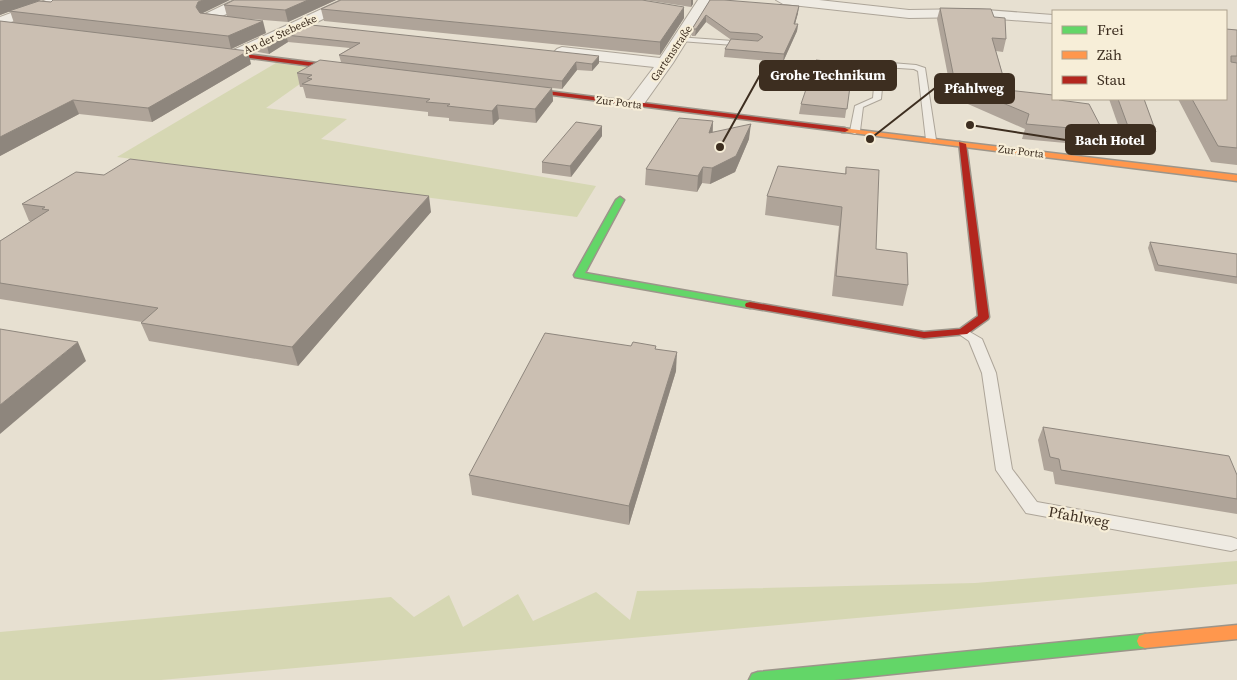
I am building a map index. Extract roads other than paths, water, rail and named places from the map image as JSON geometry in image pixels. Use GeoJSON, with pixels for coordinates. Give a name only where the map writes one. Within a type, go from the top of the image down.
{"type":"FeatureCollection","features":[{"type":"Feature","properties":{"kind":"main road"},"geometry":{"type":"LineString","coordinates":[[199,50],[364,71]]}},
{"type":"Feature","properties":{"kind":"main road","name":"Zur Porta"},"geometry":{"type":"LineString","coordinates":[[499,88],[1237,178]]}},
{"type":"Feature","properties":{"kind":"main road"},"geometry":{"type":"LineString","coordinates":[[620,200],[579,275],[924,335],[963,332],[984,317],[962,144]]}},
{"type":"Feature","properties":{"kind":"main road"},"geometry":{"type":"LineString","coordinates":[[758,680],[1237,632]]}},
{"type":"Feature","properties":{"kind":"street"},"geometry":{"type":"LineString","coordinates":[[245,0],[208,18],[210,21],[259,25],[328,27]]}},
{"type":"Feature","properties":{"kind":"street","name":"An der Stebeeke"},"geometry":{"type":"LineString","coordinates":[[235,55],[352,0]]}},
{"type":"Feature","properties":{"kind":"street","name":"Gartenstraße"},"geometry":{"type":"LineString","coordinates":[[635,104],[665,63],[705,0]]}},
{"type":"Feature","properties":{"kind":"street"},"geometry":{"type":"LineString","coordinates":[[783,0],[909,14],[973,13],[1052,20]]}},
{"type":"Feature","properties":{"kind":"street"},"geometry":{"type":"LineString","coordinates":[[3,26],[36,8],[56,5]]}},
{"type":"Feature","properties":{"kind":"street"},"geometry":{"type":"LineString","coordinates":[[680,11],[697,14]]}},
{"type":"Feature","properties":{"kind":"street"},"geometry":{"type":"LineString","coordinates":[[549,51],[665,63]]}},
{"type":"Feature","properties":{"kind":"lane"},"geometry":{"type":"LineString","coordinates":[[680,39],[757,45]]}},
{"type":"Feature","properties":{"kind":"lane"},"geometry":{"type":"LineString","coordinates":[[855,131],[859,106],[877,100],[880,66],[882,64],[916,67],[922,70],[931,140]]}},
{"type":"Feature","properties":{"kind":"lane","name":"Pfahlweg"},"geometry":{"type":"LineString","coordinates":[[963,332],[974,339],[989,373],[1004,470],[1032,508],[1231,544]]}},
{"type":"Feature","properties":{"kind":"place","name":"Bach Hotel"},"geometry":{"type":"Point","coordinates":[970,125]}},
{"type":"Feature","properties":{"kind":"place","name":"Pfahlweg"},"geometry":{"type":"Point","coordinates":[870,139]}},
{"type":"Feature","properties":{"kind":"place","name":"Grohe Technikum"},"geometry":{"type":"Point","coordinates":[720,147]}}]}
